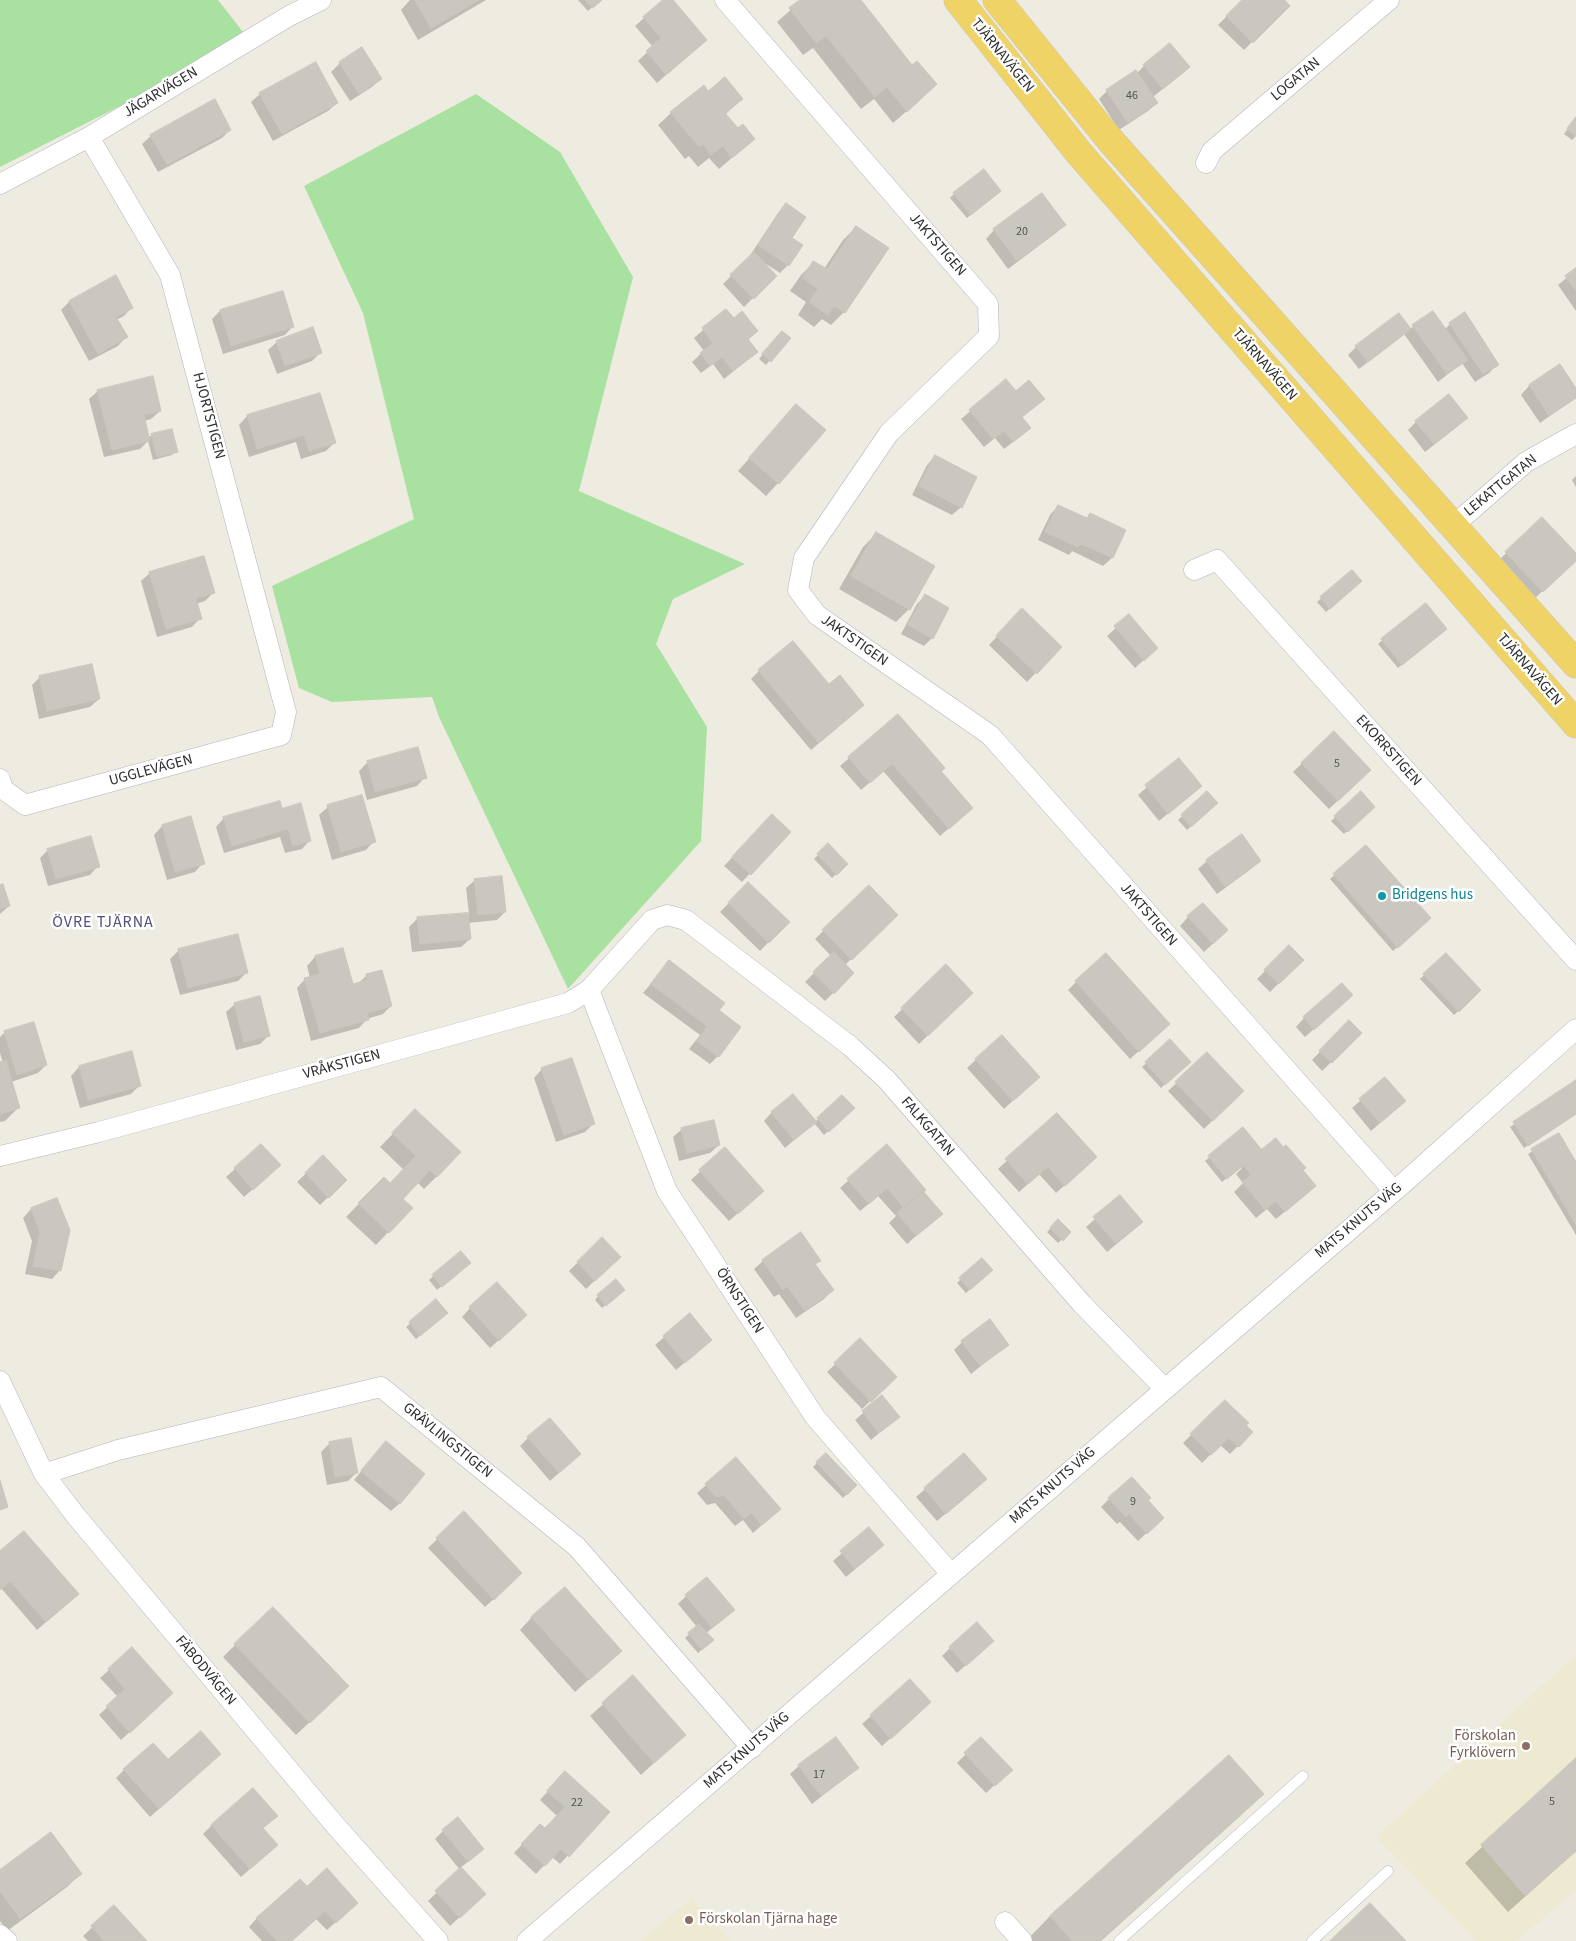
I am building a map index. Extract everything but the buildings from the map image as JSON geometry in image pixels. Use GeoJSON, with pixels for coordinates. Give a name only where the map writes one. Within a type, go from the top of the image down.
{"type":"FeatureCollection","features":[{"type":"Feature","properties":{"kind":"highway","name":"TJÄRNAVÄGEN"},"geometry":{"type":"LineString","coordinates":[[958,0],[1079,152],[1576,724]]}},
{"type":"Feature","properties":{"kind":"highway","name":"TJÄRNAVÄGEN"},"geometry":{"type":"LineString","coordinates":[[997,0],[1110,140],[1576,664]]}},
{"type":"Feature","properties":{"kind":"street","name":"JÄGARVÄGEN"},"geometry":{"type":"LineString","coordinates":[[0,184],[89,137],[289,16],[320,0]]}},
{"type":"Feature","properties":{"kind":"street","name":"JAKTSTIGEN"},"geometry":{"type":"LineString","coordinates":[[725,0],[988,304],[989,336],[889,433],[804,558],[798,590],[817,615],[990,735],[1393,1190]]}},
{"type":"Feature","properties":{"kind":"street","name":"LOGATAN"},"geometry":{"type":"LineString","coordinates":[[1206,163],[1212,151],[1389,0]]}},
{"type":"Feature","properties":{"kind":"street","name":"HJORTSTIGEN"},"geometry":{"type":"LineString","coordinates":[[89,137],[170,275],[286,712]]}},
{"type":"Feature","properties":{"kind":"street","name":"LEKATTGATAN"},"geometry":{"type":"LineString","coordinates":[[1453,526],[1526,462],[1576,434]]}},
{"type":"Feature","properties":{"kind":"street","name":"EKORRSTIGEN"},"geometry":{"type":"LineString","coordinates":[[1194,570],[1217,560],[1576,960]]}},
{"type":"Feature","properties":{"kind":"street","name":"UGGLEVÄGEN"},"geometry":{"type":"LineString","coordinates":[[1,784],[26,805],[35,803],[280,735],[286,712]]}},
{"type":"Feature","properties":{"kind":"street","name":"FALKGATAN"},"geometry":{"type":"LineString","coordinates":[[652,920],[667,915],[686,920],[850,1046],[887,1080],[1082,1304],[1164,1389]]}},
{"type":"Feature","properties":{"kind":"street","name":"VRÅKSTIGEN"},"geometry":{"type":"LineString","coordinates":[[0,1156],[99,1132],[568,1003],[589,990],[652,920]]}},
{"type":"Feature","properties":{"kind":"street","name":"ÖRNSTIGEN"},"geometry":{"type":"LineString","coordinates":[[589,990],[667,1191],[815,1417],[951,1574]]}},
{"type":"Feature","properties":{"kind":"street","name":"MATS KNUTS VÄG"},"geometry":{"type":"LineString","coordinates":[[527,1941],[752,1748],[1576,1029]]}},
{"type":"Feature","properties":{"kind":"street","name":"FÄBODVÄGEN"},"geometry":{"type":"LineString","coordinates":[[0,1381],[44,1474],[116,1565],[329,1818],[438,1941]]}},
{"type":"Feature","properties":{"kind":"street","name":"GRÄVLINGSTIGEN"},"geometry":{"type":"LineString","coordinates":[[44,1474],[118,1450],[381,1387],[577,1547],[752,1748]]}},
{"type":"Feature","properties":{"kind":"street"},"geometry":{"type":"LineString","coordinates":[[1005,1922],[1022,1941]]}},
{"type":"Feature","properties":{"kind":"street"},"geometry":{"type":"LineString","coordinates":[[0,1935],[7,1941]]}},
{"type":"Feature","properties":{"kind":"lane"},"geometry":{"type":"LineString","coordinates":[[1119,1941],[1303,1776]]}},
{"type":"Feature","properties":{"kind":"lane"},"geometry":{"type":"LineString","coordinates":[[1312,1941],[1388,1871]]}},
{"type":"Feature","properties":{"kind":"shaded area","name":"Förskolan Fyrklövern"},"geometry":{"type":"Polygon","coordinates":[[[1576,1655],[1576,1891],[1516,1941],[1476,1941],[1376,1837],[1576,1655]]]}},
{"type":"Feature","properties":{"kind":"shaded area","name":"Förskolan Tjärna hage"},"geometry":{"type":"Polygon","coordinates":[[[692,1898],[730,1941],[640,1941],[692,1898]]]}},
{"type":"Feature","properties":{"kind":"green space"},"geometry":{"type":"Polygon","coordinates":[[[0,0],[218,0],[243,32],[122,105],[0,167],[0,0]]]}},
{"type":"Feature","properties":{"kind":"green space"},"geometry":{"type":"Polygon","coordinates":[[[476,94],[560,152],[633,277],[579,491],[745,564],[673,599],[656,644],[707,727],[701,841],[568,989],[439,717],[432,697],[332,702],[299,688],[272,586],[414,519],[363,313],[304,186],[476,94]]]}},
{"type":"Feature","properties":{"kind":"place","name":"Bridgens hus"},"geometry":{"type":"Point","coordinates":[1382,896]}},
{"type":"Feature","properties":{"kind":"place","name":"Förskolan Fyrklövern"},"geometry":{"type":"Point","coordinates":[1526,1746]}},
{"type":"Feature","properties":{"kind":"place","name":"Förskolan Tjärna hage"},"geometry":{"type":"Point","coordinates":[689,1920]}},
{"type":"Feature","properties":{"kind":"district","name":"ÖVRE TJÄRNA"},"geometry":{"type":"Point","coordinates":[103,923]}}]}
